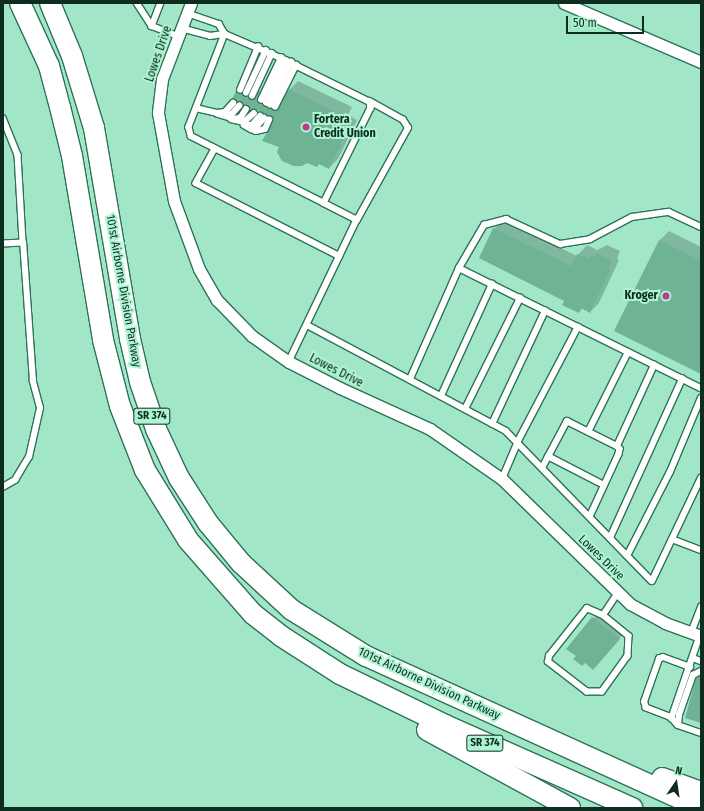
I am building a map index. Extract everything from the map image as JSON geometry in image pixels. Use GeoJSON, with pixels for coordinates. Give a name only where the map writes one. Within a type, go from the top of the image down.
{"type":"FeatureCollection","features":[{"type":"Feature","properties":{"kind":"highway","name":"SR 374"},"geometry":{"type":"LineString","coordinates":[[20,3],[48,66],[60,107],[72,156],[106,354],[120,406],[145,470],[188,540],[234,594],[281,636],[340,674],[438,722],[632,808]]}},
{"type":"Feature","properties":{"kind":"highway","name":"101st Airborne Division Parkway"},"geometry":{"type":"LineString","coordinates":[[50,3],[72,56],[94,128],[130,339],[140,382],[156,429],[180,478],[208,523],[240,562],[292,610],[366,656],[701,808]]}},
{"type":"Feature","properties":{"kind":"highway"},"geometry":{"type":"LineString","coordinates":[[340,674],[389,709],[570,808]]}},
{"type":"Feature","properties":{"kind":"highway"},"geometry":{"type":"LineString","coordinates":[[453,696],[701,792]]}},
{"type":"Feature","properties":{"kind":"street"},"geometry":{"type":"LineString","coordinates":[[564,3],[701,62]]}},
{"type":"Feature","properties":{"kind":"street","name":"Lowes Drive"},"geometry":{"type":"LineString","coordinates":[[189,8],[162,79],[158,113],[174,201],[199,270],[217,300],[252,336],[289,362],[340,388],[430,429],[502,479],[630,604],[665,623],[698,635]]}},
{"type":"Feature","properties":{"kind":"lane"},"geometry":{"type":"LineString","coordinates":[[137,3],[152,26],[210,36],[225,34],[266,50],[403,120],[408,128],[357,220],[289,362]]}},
{"type":"Feature","properties":{"kind":"lane"},"geometry":{"type":"LineString","coordinates":[[152,26],[161,3]]}},
{"type":"Feature","properties":{"kind":"lane"},"geometry":{"type":"LineString","coordinates":[[189,8],[219,24],[225,34]]}},
{"type":"Feature","properties":{"kind":"lane"},"geometry":{"type":"LineString","coordinates":[[225,34],[189,127],[191,136],[357,220]]}},
{"type":"Feature","properties":{"kind":"lane"},"geometry":{"type":"LineString","coordinates":[[240,90],[258,47]]}},
{"type":"Feature","properties":{"kind":"lane"},"geometry":{"type":"LineString","coordinates":[[246,93],[266,50]]}},
{"type":"Feature","properties":{"kind":"lane"},"geometry":{"type":"LineString","coordinates":[[252,96],[272,53]]}},
{"type":"Feature","properties":{"kind":"lane"},"geometry":{"type":"LineString","coordinates":[[288,61],[268,104],[288,61]]}},
{"type":"Feature","properties":{"kind":"lane"},"geometry":{"type":"LineString","coordinates":[[324,203],[371,108],[370,102]]}},
{"type":"Feature","properties":{"kind":"lane"},"geometry":{"type":"LineString","coordinates":[[217,113],[225,112],[233,103]]}},
{"type":"Feature","properties":{"kind":"lane"},"geometry":{"type":"LineString","coordinates":[[196,108],[217,113],[232,114],[239,106]]}},
{"type":"Feature","properties":{"kind":"lane"},"geometry":{"type":"LineString","coordinates":[[227,118],[241,117],[246,109]]}},
{"type":"Feature","properties":{"kind":"lane"},"geometry":{"type":"LineString","coordinates":[[217,113],[251,129],[256,127],[262,117],[249,120],[241,124]]}},
{"type":"Feature","properties":{"kind":"lane"},"geometry":{"type":"LineString","coordinates":[[3,118],[5,127],[18,154],[33,381],[40,408],[29,457],[15,480],[3,487]]}},
{"type":"Feature","properties":{"kind":"lane"},"geometry":{"type":"LineString","coordinates":[[215,149],[196,183],[339,256]]}},
{"type":"Feature","properties":{"kind":"lane"},"geometry":{"type":"LineString","coordinates":[[410,379],[459,268],[484,225],[506,219],[560,244],[590,239],[632,217],[669,212],[701,227]]}},
{"type":"Feature","properties":{"kind":"lane"},"geometry":{"type":"LineString","coordinates":[[3,244],[23,243]]}},
{"type":"Feature","properties":{"kind":"lane"},"geometry":{"type":"LineString","coordinates":[[459,268],[701,388]]}},
{"type":"Feature","properties":{"kind":"lane"},"geometry":{"type":"LineString","coordinates":[[441,396],[492,284]]}},
{"type":"Feature","properties":{"kind":"lane"},"geometry":{"type":"LineString","coordinates":[[466,409],[520,298]]}},
{"type":"Feature","properties":{"kind":"lane"},"geometry":{"type":"LineString","coordinates":[[492,424],[546,311]]}},
{"type":"Feature","properties":{"kind":"lane"},"geometry":{"type":"LineString","coordinates":[[307,325],[506,431],[652,581],[701,478]]}},
{"type":"Feature","properties":{"kind":"lane"},"geometry":{"type":"LineString","coordinates":[[502,479],[517,443],[578,327]]}},
{"type":"Feature","properties":{"kind":"lane"},"geometry":{"type":"LineString","coordinates":[[588,432],[628,352]]}},
{"type":"Feature","properties":{"kind":"lane"},"geometry":{"type":"LineString","coordinates":[[617,446],[654,365]]}},
{"type":"Feature","properties":{"kind":"lane"},"geometry":{"type":"LineString","coordinates":[[610,538],[682,379]]}},
{"type":"Feature","properties":{"kind":"lane"},"geometry":{"type":"LineString","coordinates":[[627,556],[670,472],[701,398]]}},
{"type":"Feature","properties":{"kind":"lane"},"geometry":{"type":"LineString","coordinates":[[542,468],[563,423],[567,422],[617,446],[620,450],[619,454],[590,517]]}},
{"type":"Feature","properties":{"kind":"lane"},"geometry":{"type":"LineString","coordinates":[[548,456],[604,486]]}},
{"type":"Feature","properties":{"kind":"lane"},"geometry":{"type":"LineString","coordinates":[[672,538],[701,550]]}},
{"type":"Feature","properties":{"kind":"lane"},"geometry":{"type":"LineString","coordinates":[[603,615],[618,593]]}},
{"type":"Feature","properties":{"kind":"lane"},"geometry":{"type":"LineString","coordinates":[[672,718],[693,658],[698,635],[701,607]]}},
{"type":"Feature","properties":{"kind":"lane"},"geometry":{"type":"LineString","coordinates":[[587,608],[603,615],[629,636],[628,656],[602,692],[587,692],[548,662],[548,656],[587,608]]}},
{"type":"Feature","properties":{"kind":"lane"},"geometry":{"type":"LineString","coordinates":[[690,667],[663,657],[659,659],[644,702],[646,708],[672,718],[678,725],[701,733]]}},
{"type":"Feature","properties":{"kind":"lane"},"geometry":{"type":"LineString","coordinates":[[693,658],[701,661]]}},
{"type":"Feature","properties":{"kind":"lane"},"geometry":{"type":"LineString","coordinates":[[678,725],[679,715],[693,675],[701,671]]}},
{"type":"Feature","properties":{"kind":"building","name":"Fortera Credit Union"},"geometry":{"type":"Polygon","coordinates":[[[289,89],[343,116],[339,125],[348,129],[329,169],[319,164],[317,167],[307,163],[302,166],[294,166],[282,161],[277,152],[279,147],[262,141],[273,122],[272,117],[255,109],[250,111],[249,106],[243,106],[241,103],[232,99],[236,91],[251,100],[257,98],[259,104],[276,111],[289,89]]]}},
{"type":"Feature","properties":{"kind":"building"},"geometry":{"type":"Polygon","coordinates":[[[493,228],[571,266],[577,254],[589,259],[590,255],[594,257],[597,253],[612,261],[608,269],[611,269],[590,313],[581,308],[579,313],[562,305],[564,301],[479,258],[493,228]]]}},
{"type":"Feature","properties":{"kind":"building","name":"Kroger"},"geometry":{"type":"Polygon","coordinates":[[[659,240],[701,261],[701,374],[614,331],[659,240]]]}},
{"type":"Feature","properties":{"kind":"building"},"geometry":{"type":"Polygon","coordinates":[[[592,617],[620,639],[593,670],[585,663],[582,666],[573,659],[576,656],[566,649],[592,617]]]}},
{"type":"Feature","properties":{"kind":"building"},"geometry":{"type":"Polygon","coordinates":[[[701,676],[701,723],[685,718],[696,678],[701,676]]]}},
{"type":"Feature","properties":{"kind":"place","name":"Fortera Credit Union"},"geometry":{"type":"Point","coordinates":[306,127]}},
{"type":"Feature","properties":{"kind":"place","name":"Kroger"},"geometry":{"type":"Point","coordinates":[666,296]}}]}
